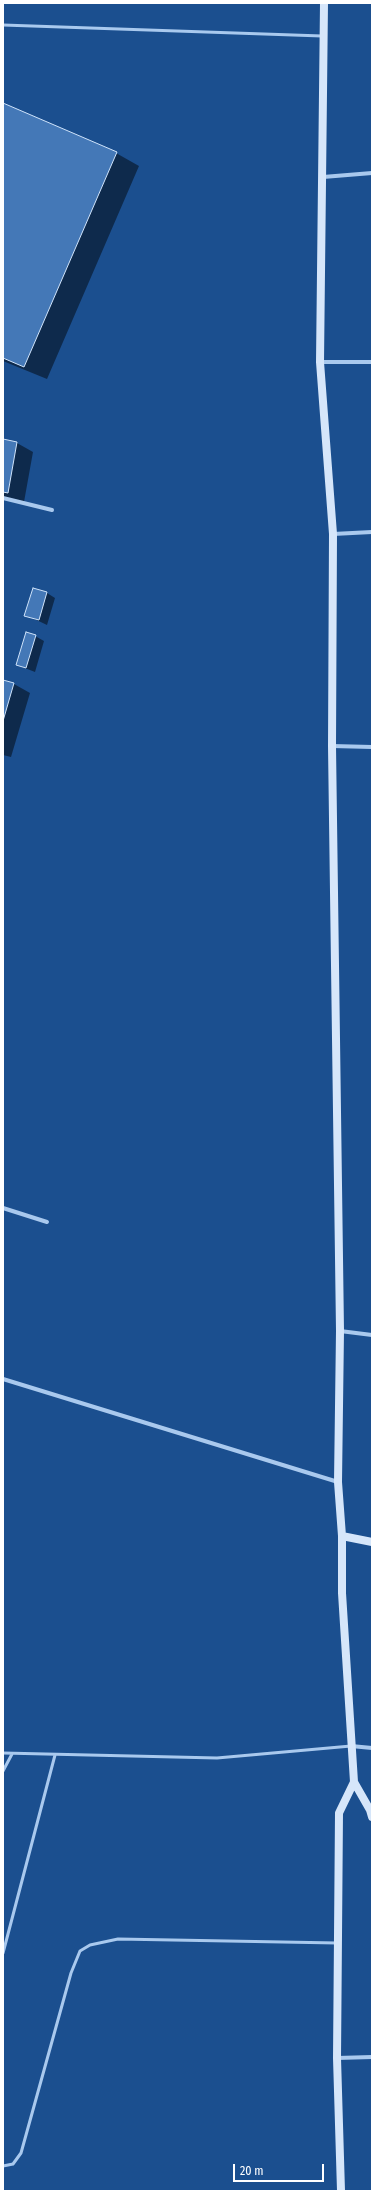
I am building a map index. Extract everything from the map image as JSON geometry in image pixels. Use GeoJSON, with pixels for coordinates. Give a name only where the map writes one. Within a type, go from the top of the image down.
{"type":"FeatureCollection","features":[{"type":"Feature","properties":{"kind":"main road"},"geometry":{"type":"LineString","coordinates":[[324,3],[320,362],[333,534],[332,746],[340,1331],[338,1482],[342,1536],[342,1593],[354,1782],[370,1810],[372,1817]]}},
{"type":"Feature","properties":{"kind":"main road"},"geometry":{"type":"LineString","coordinates":[[342,1536],[372,1542]]}},
{"type":"Feature","properties":{"kind":"main road"},"geometry":{"type":"LineString","coordinates":[[341,2191],[337,2058],[339,1813],[354,1782]]}},
{"type":"Feature","properties":{"kind":"street"},"geometry":{"type":"LineString","coordinates":[[323,177],[372,173]]}},
{"type":"Feature","properties":{"kind":"street"},"geometry":{"type":"LineString","coordinates":[[320,362],[372,362]]}},
{"type":"Feature","properties":{"kind":"street"},"geometry":{"type":"LineString","coordinates":[[3,498],[52,510]]}},
{"type":"Feature","properties":{"kind":"street"},"geometry":{"type":"LineString","coordinates":[[333,534],[372,532]]}},
{"type":"Feature","properties":{"kind":"street"},"geometry":{"type":"LineString","coordinates":[[332,746],[372,747]]}},
{"type":"Feature","properties":{"kind":"street"},"geometry":{"type":"LineString","coordinates":[[3,1208],[47,1222]]}},
{"type":"Feature","properties":{"kind":"street"},"geometry":{"type":"LineString","coordinates":[[340,1331],[372,1335]]}},
{"type":"Feature","properties":{"kind":"street"},"geometry":{"type":"LineString","coordinates":[[3,1379],[338,1482]]}},
{"type":"Feature","properties":{"kind":"street"},"geometry":{"type":"LineString","coordinates":[[351,1746],[372,1748]]}},
{"type":"Feature","properties":{"kind":"street"},"geometry":{"type":"LineString","coordinates":[[337,2058],[372,2057]]}},
{"type":"Feature","properties":{"kind":"lane"},"geometry":{"type":"LineString","coordinates":[[3,25],[324,36]]}},
{"type":"Feature","properties":{"kind":"lane"},"geometry":{"type":"LineString","coordinates":[[3,1753],[217,1758],[351,1746]]}},
{"type":"Feature","properties":{"kind":"lane"},"geometry":{"type":"LineString","coordinates":[[3,1770],[12,1754]]}},
{"type":"Feature","properties":{"kind":"lane"},"geometry":{"type":"LineString","coordinates":[[3,1953],[55,1755]]}},
{"type":"Feature","properties":{"kind":"lane"},"geometry":{"type":"LineString","coordinates":[[3,2166],[13,2164],[21,2153],[71,1973],[80,1951],[90,1945],[118,1939],[338,1943]]}},
{"type":"Feature","properties":{"kind":"building"},"geometry":{"type":"Polygon","coordinates":[[[3,103],[117,152],[24,367],[3,358],[3,103]]]}},
{"type":"Feature","properties":{"kind":"building"},"geometry":{"type":"Polygon","coordinates":[[[3,439],[17,442],[8,493],[3,492],[3,439]]]}},
{"type":"Feature","properties":{"kind":"building"},"geometry":{"type":"Polygon","coordinates":[[[33,588],[47,592],[39,620],[24,616],[33,588]]]}},
{"type":"Feature","properties":{"kind":"building"},"geometry":{"type":"Polygon","coordinates":[[[26,632],[36,635],[26,668],[16,665],[26,632]]]}},
{"type":"Feature","properties":{"kind":"building"},"geometry":{"type":"Polygon","coordinates":[[[3,680],[14,683],[3,721],[3,680]]]}}]}
